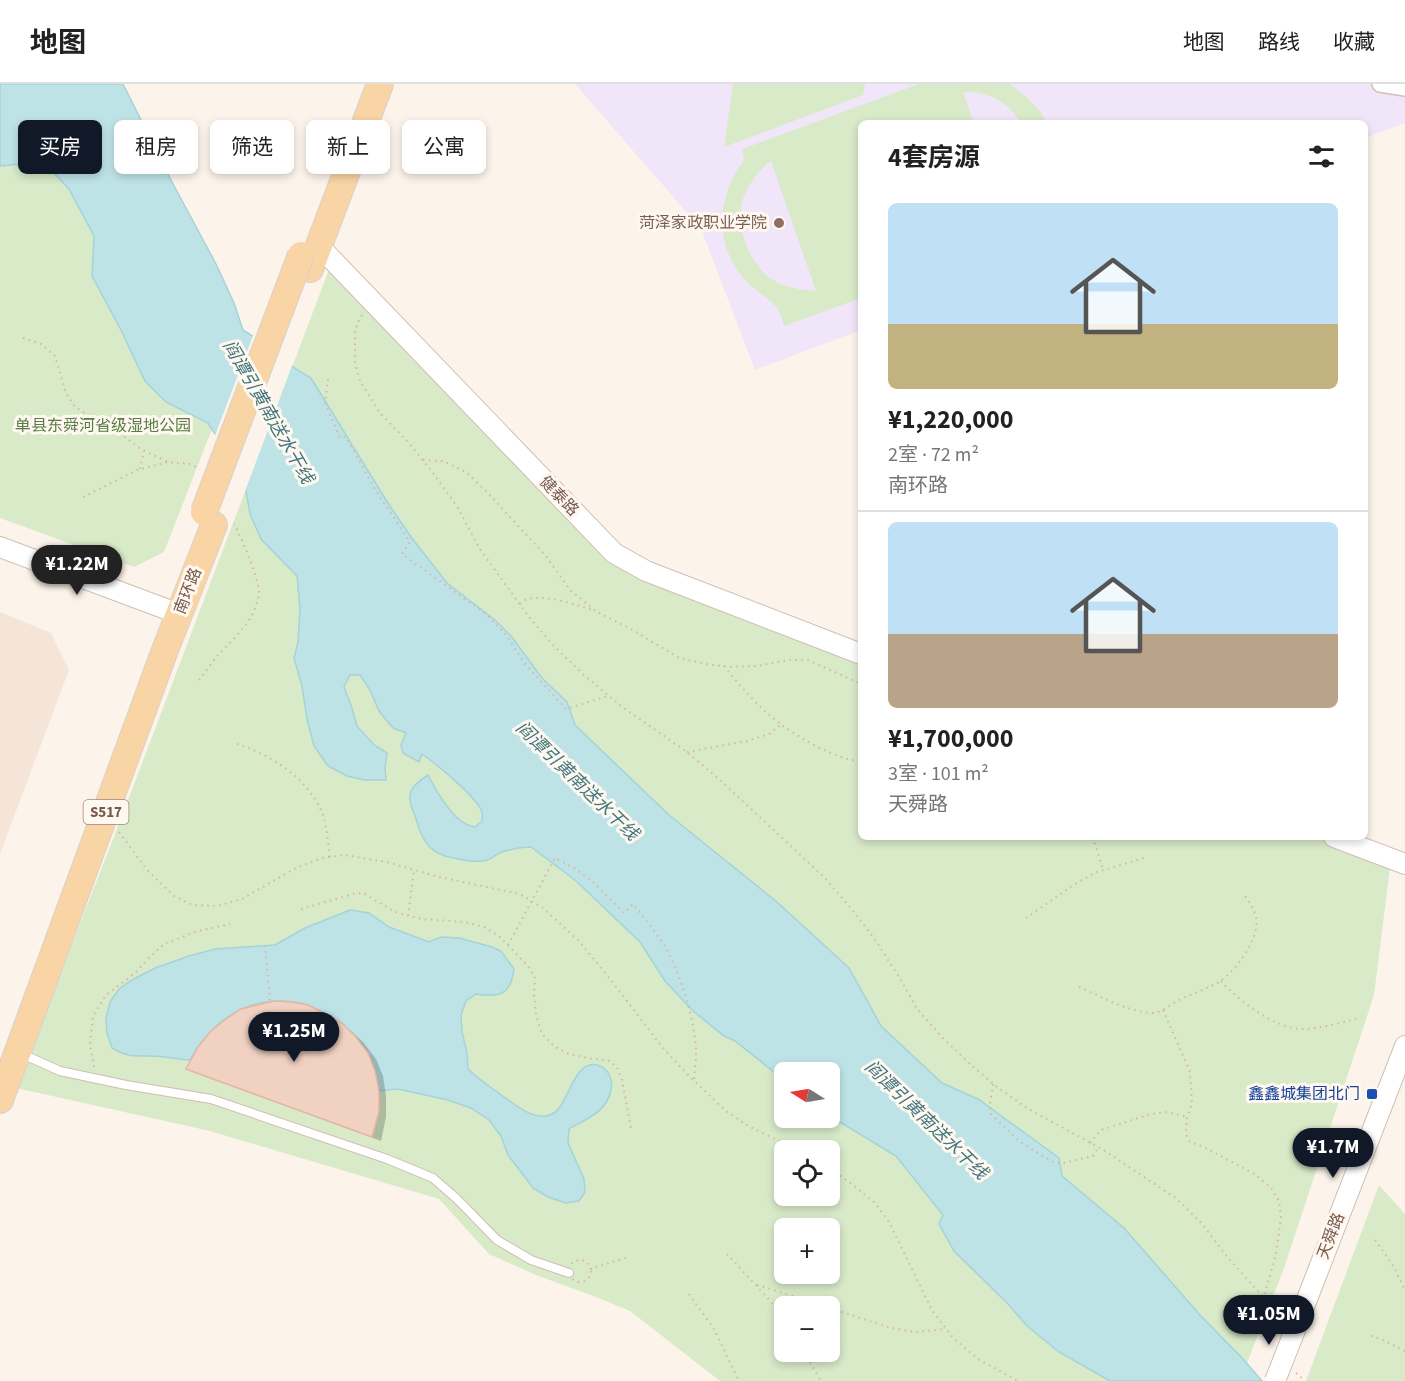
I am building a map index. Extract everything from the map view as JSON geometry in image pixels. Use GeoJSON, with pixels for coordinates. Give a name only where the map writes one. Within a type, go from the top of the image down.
{"type":"FeatureCollection","features":[{"type":"Feature","properties":{"kind":"main road","name":"南环路"},"geometry":{"type":"LineString","coordinates":[[9,1053],[106,812],[216,519],[310,257],[365,84]]}},
{"type":"Feature","properties":{"kind":"main road","name":"南环路"},"geometry":{"type":"LineString","coordinates":[[310,257],[380,84]]}},
{"type":"Feature","properties":{"kind":"main road","name":"南环路"},"geometry":{"type":"LineString","coordinates":[[0,1100],[9,1053],[166,609],[216,519]]}},
{"type":"Feature","properties":{"kind":"street"},"geometry":{"type":"LineString","coordinates":[[1380,84],[1405,88]]}},
{"type":"Feature","properties":{"kind":"street","name":"健泰路"},"geometry":{"type":"LineString","coordinates":[[310,257],[372,300],[614,553],[646,571],[858,653]]}},
{"type":"Feature","properties":{"kind":"street"},"geometry":{"type":"LineString","coordinates":[[0,547],[166,609]]}},
{"type":"Feature","properties":{"kind":"street"},"geometry":{"type":"LineString","coordinates":[[1342,840],[1405,864]]}},
{"type":"Feature","properties":{"kind":"street","name":"天舜路"},"geometry":{"type":"LineString","coordinates":[[1303,1326],[1405,1046]]}},
{"type":"Feature","properties":{"kind":"street","name":"天舜路"},"geometry":{"type":"LineString","coordinates":[[1303,1326],[1405,1081]]}},
{"type":"Feature","properties":{"kind":"street"},"geometry":{"type":"LineString","coordinates":[[1291,1375],[1303,1326]]}},
{"type":"Feature","properties":{"kind":"street"},"geometry":{"type":"LineString","coordinates":[[1275,1381],[1303,1326]]}},
{"type":"Feature","properties":{"kind":"lane"},"geometry":{"type":"LineString","coordinates":[[9,1053],[60,1071],[95,1079],[211,1099],[387,1159],[433,1178],[497,1240],[531,1260],[569,1273]]}},
{"type":"Feature","properties":{"kind":"path"},"geometry":{"type":"LineString","coordinates":[[372,300],[358,322],[355,332],[355,363],[359,380],[380,413],[423,460],[458,508],[479,548],[553,645],[621,706],[687,752],[720,780],[825,878],[876,941],[903,982],[917,1009],[971,1065],[1027,1108],[1090,1143],[1177,1199],[1202,1224],[1263,1297],[1276,1343]]}},
{"type":"Feature","properties":{"kind":"path"},"geometry":{"type":"LineString","coordinates":[[22,338],[41,344],[55,356],[66,393],[75,407],[144,451],[168,462]]}},
{"type":"Feature","properties":{"kind":"path"},"geometry":{"type":"LineString","coordinates":[[328,380],[325,403],[340,438],[346,437],[376,491],[410,542],[402,554],[487,615],[506,635],[525,664],[566,709],[609,695]]}},
{"type":"Feature","properties":{"kind":"path"},"geometry":{"type":"LineString","coordinates":[[140,469],[144,451]]}},
{"type":"Feature","properties":{"kind":"path"},"geometry":{"type":"LineString","coordinates":[[423,460],[443,461],[466,472],[546,556],[570,590],[597,612]]}},
{"type":"Feature","properties":{"kind":"path"},"geometry":{"type":"LineString","coordinates":[[83,497],[140,469],[168,462],[190,464],[203,470]]}},
{"type":"Feature","properties":{"kind":"path"},"geometry":{"type":"LineString","coordinates":[[199,680],[253,614],[259,591],[246,550],[216,519]]}},
{"type":"Feature","properties":{"kind":"path"},"geometry":{"type":"LineString","coordinates":[[520,604],[529,599],[547,599],[570,603],[597,612],[680,658],[724,666],[757,666],[788,660],[808,660],[858,683]]}},
{"type":"Feature","properties":{"kind":"path"},"geometry":{"type":"LineString","coordinates":[[724,666],[746,694],[780,724],[805,741],[827,752],[849,761],[858,762]]}},
{"type":"Feature","properties":{"kind":"path"},"geometry":{"type":"LineString","coordinates":[[687,752],[747,741],[769,734],[780,724]]}},
{"type":"Feature","properties":{"kind":"path"},"geometry":{"type":"LineString","coordinates":[[237,744],[253,749],[291,772],[309,790],[322,814],[330,857]]}},
{"type":"Feature","properties":{"kind":"path"},"geometry":{"type":"LineString","coordinates":[[106,812],[124,842],[147,870],[174,896],[193,905],[218,906],[242,899],[296,868],[322,858],[344,855],[387,862],[440,878],[520,894],[543,908],[579,941],[662,1047],[694,1081],[726,1111],[750,1127],[777,1140]]}},
{"type":"Feature","properties":{"kind":"path"},"geometry":{"type":"LineString","coordinates":[[1094,840],[1103,869]]}},
{"type":"Feature","properties":{"kind":"path"},"geometry":{"type":"LineString","coordinates":[[508,945],[555,858],[576,869],[594,883],[624,913],[633,904],[664,946],[684,993],[694,1032],[696,1053],[694,1081]]}},
{"type":"Feature","properties":{"kind":"path"},"geometry":{"type":"LineString","coordinates":[[1026,918],[1094,873],[1147,858]]}},
{"type":"Feature","properties":{"kind":"path"},"geometry":{"type":"LineString","coordinates":[[408,916],[414,870]]}},
{"type":"Feature","properties":{"kind":"path"},"geometry":{"type":"LineString","coordinates":[[1079,987],[1115,1005],[1151,1013],[1163,1010],[1179,999],[1221,981],[1243,957],[1255,930],[1257,918],[1243,893]]}},
{"type":"Feature","properties":{"kind":"path"},"geometry":{"type":"LineString","coordinates":[[301,909],[353,894],[363,894],[395,912],[422,919],[465,922],[484,927],[500,937],[528,966],[535,978],[536,1015],[542,1034],[554,1046],[566,1053],[608,1060],[616,1067],[622,1080],[631,1128]]}},
{"type":"Feature","properties":{"kind":"path"},"geometry":{"type":"LineString","coordinates":[[95,1079],[90,1044],[93,1016],[106,995],[135,973],[164,944],[198,931],[230,924]]}},
{"type":"Feature","properties":{"kind":"path"},"geometry":{"type":"LineString","coordinates":[[265,945],[270,1002]]}},
{"type":"Feature","properties":{"kind":"path"},"geometry":{"type":"LineString","coordinates":[[1221,981],[1243,1002],[1274,1021],[1291,1028],[1305,1029],[1356,1019]]}},
{"type":"Feature","properties":{"kind":"path"},"geometry":{"type":"LineString","coordinates":[[1163,1010],[1190,1072],[1192,1104],[1187,1117],[1186,1135],[1190,1142],[1256,1175],[1271,1188],[1279,1201],[1281,1217],[1276,1254],[1263,1297]]}},
{"type":"Feature","properties":{"kind":"path"},"geometry":{"type":"LineString","coordinates":[[993,1084],[991,1114],[1020,1142],[1055,1162],[1063,1163],[1093,1156],[1098,1148]]}},
{"type":"Feature","properties":{"kind":"path"},"geometry":{"type":"LineString","coordinates":[[1090,1143],[1101,1130],[1151,1114],[1167,1112],[1187,1117]]}},
{"type":"Feature","properties":{"kind":"path"},"geometry":{"type":"LineString","coordinates":[[840,1176],[875,1203],[890,1221],[932,1310],[954,1339],[978,1359],[1018,1381]]}},
{"type":"Feature","properties":{"kind":"path"},"geometry":{"type":"LineString","coordinates":[[1375,1240],[1394,1267],[1405,1290]]}},
{"type":"Feature","properties":{"kind":"path"},"geometry":{"type":"LineString","coordinates":[[727,1254],[774,1306]]}},
{"type":"Feature","properties":{"kind":"path"},"geometry":{"type":"LineString","coordinates":[[590,1269],[628,1257]]}},
{"type":"Feature","properties":{"kind":"path"},"geometry":{"type":"LineString","coordinates":[[754,1284],[793,1296]]}},
{"type":"Feature","properties":{"kind":"path"},"geometry":{"type":"LineString","coordinates":[[689,1294],[714,1329],[739,1381]]}},
{"type":"Feature","properties":{"kind":"path"},"geometry":{"type":"LineString","coordinates":[[840,1311],[907,1331],[947,1329]]}},
{"type":"Feature","properties":{"kind":"path"},"geometry":{"type":"LineString","coordinates":[[1371,1336],[1405,1351]]}},
{"type":"Feature","properties":{"kind":"path"},"geometry":{"type":"LineString","coordinates":[[810,1362],[821,1381]]}},
{"type":"Feature","properties":{"kind":"path"},"geometry":{"type":"LineString","coordinates":[[1291,1375],[1305,1381]]}},
{"type":"Feature","properties":{"kind":"shaded area","name":"菏泽家政职业学院"},"geometry":{"type":"Polygon","coordinates":[[[575,84],[1405,84],[1405,123],[1368,137],[1368,120],[858,120],[858,331],[755,370],[701,229],[575,84]]]}},
{"type":"Feature","properties":{"kind":"shaded area"},"geometry":{"type":"Polygon","coordinates":[[[0,612],[51,633],[69,670],[0,854],[0,612]]]}},
{"type":"Feature","properties":{"kind":"green space","name":"单县东舜河省级湿地公园"},"geometry":{"type":"Polygon","coordinates":[[[0,84],[100,84],[114,127],[114,174],[129,174],[212,429],[164,552],[134,567],[0,518],[0,84]]]}},
{"type":"Feature","properties":{"kind":"green space"},"geometry":{"type":"Polygon","coordinates":[[[733,84],[865,84],[863,95],[724,147],[733,84]]]}},
{"type":"Feature","properties":{"kind":"green space"},"geometry":{"type":"Polygon","coordinates":[[[919,84],[1010,84],[1036,107],[1046,120],[1019,120],[996,99],[973,92],[963,92],[973,120],[858,120],[858,299],[784,326],[776,307],[747,282],[736,268],[728,253],[724,238],[722,222],[728,190],[744,160],[742,149],[919,84]],[[770,161],[751,182],[742,201],[741,218],[744,240],[753,259],[775,281],[800,289],[816,291],[770,161]]]}},
{"type":"Feature","properties":{"kind":"green space"},"geometry":{"type":"Polygon","coordinates":[[[333,259],[614,553],[858,653],[858,840],[1342,840],[1391,859],[1374,995],[1284,1268],[1240,1381],[720,1381],[630,1311],[536,1275],[489,1254],[439,1199],[210,1131],[16,1088],[124,811],[333,259]]]}},
{"type":"Feature","properties":{"kind":"green space"},"geometry":{"type":"Polygon","coordinates":[[[1379,1185],[1405,1214],[1405,1381],[1306,1381],[1379,1185]]]}},
{"type":"Feature","properties":{"kind":"water","name":"阎谭引黄南送水干线"},"geometry":{"type":"Polygon","coordinates":[[[0,84],[123,84],[141,120],[114,120],[114,174],[168,174],[216,264],[234,303],[243,330],[259,340],[286,363],[311,378],[386,500],[447,583],[495,620],[511,636],[542,678],[567,702],[575,725],[669,815],[777,902],[849,968],[881,1026],[942,1083],[978,1099],[1059,1158],[1062,1176],[1124,1228],[1199,1314],[1262,1381],[1110,1381],[1059,1352],[1027,1326],[954,1251],[939,1224],[943,1215],[896,1156],[840,1122],[840,1062],[774,1062],[774,1072],[693,1011],[665,981],[640,942],[575,880],[531,847],[507,850],[477,862],[446,856],[431,848],[423,838],[410,801],[411,791],[422,779],[428,775],[449,809],[467,825],[475,827],[482,821],[482,812],[465,790],[422,754],[419,762],[403,753],[401,745],[406,733],[393,728],[379,711],[370,690],[360,675],[350,675],[344,687],[357,726],[374,745],[387,753],[386,780],[364,780],[347,776],[328,766],[314,746],[294,658],[298,642],[300,609],[297,576],[261,539],[250,514],[244,479],[208,423],[166,402],[145,381],[92,276],[94,236],[69,189],[55,174],[102,174],[102,120],[18,120],[18,164],[0,166],[0,84]]]}},
{"type":"Feature","properties":{"kind":"water"},"geometry":{"type":"Polygon","coordinates":[[[350,910],[369,913],[389,927],[429,942],[441,937],[459,938],[501,951],[514,969],[510,984],[507,989],[498,994],[476,994],[466,1001],[461,1015],[462,1032],[468,1069],[518,1107],[533,1114],[547,1116],[559,1108],[582,1069],[589,1065],[597,1065],[607,1071],[612,1085],[609,1098],[595,1114],[569,1129],[568,1143],[584,1179],[585,1192],[579,1201],[566,1203],[548,1197],[533,1188],[508,1155],[501,1136],[489,1120],[471,1108],[448,1100],[398,1089],[379,1091],[371,1060],[364,1047],[353,1035],[330,1018],[307,1005],[296,1002],[267,1002],[240,1010],[228,1017],[207,1036],[190,1060],[131,1055],[112,1048],[107,1033],[106,1018],[110,1002],[119,989],[132,980],[155,968],[215,949],[275,945],[305,928],[350,910]]]}},
{"type":"Feature","properties":{"kind":"pier"},"geometry":{"type":"Polygon","coordinates":[[[254,333],[293,363],[244,494],[242,480],[214,438],[254,333]]]}},
{"type":"Feature","properties":{"kind":"building"},"geometry":{"type":"Polygon","coordinates":[[[274,1001],[308,1005],[324,1013],[342,1023],[368,1053],[379,1091],[379,1111],[372,1137],[186,1069],[198,1047],[211,1031],[226,1019],[241,1009],[274,1001]]]}},
{"type":"Feature","properties":{"kind":"place","name":"菏泽家政职业学院"},"geometry":{"type":"Point","coordinates":[779,223]}},
{"type":"Feature","properties":{"kind":"place","name":"鑫鑫城集团北门"},"geometry":{"type":"Point","coordinates":[1372,1094]}}]}
